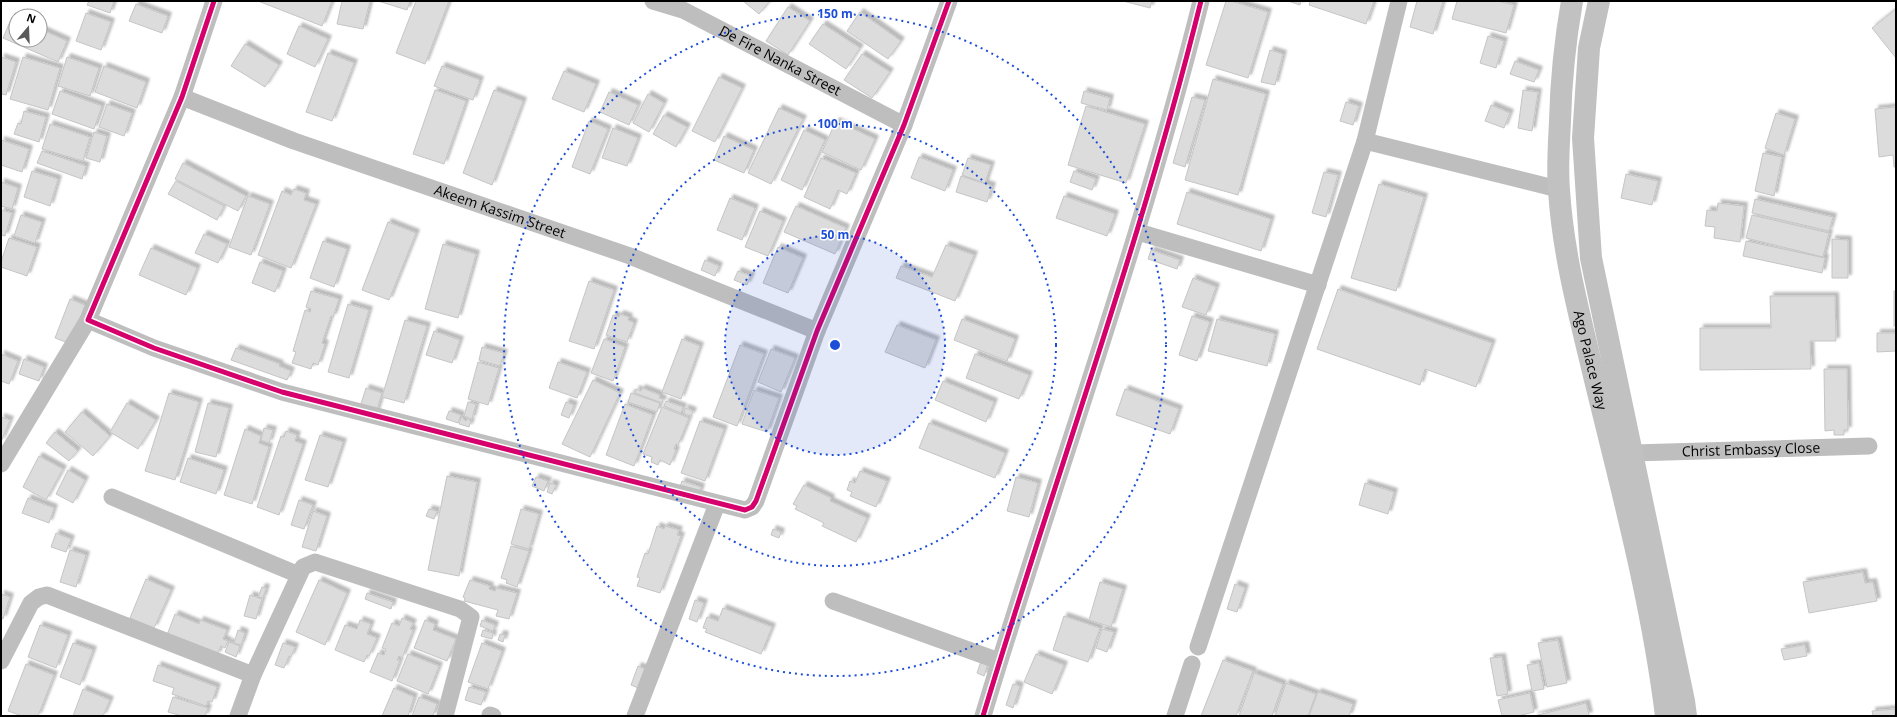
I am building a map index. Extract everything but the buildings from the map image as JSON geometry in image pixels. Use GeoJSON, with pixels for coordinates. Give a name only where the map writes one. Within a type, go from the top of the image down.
{"type":"FeatureCollection","features":[{"type":"Feature","properties":{"kind":"main road","name":"Ago Palace Way"},"geometry":{"type":"LineString","coordinates":[[1572,1],[1567,27],[1562,80],[1558,189],[1567,261],[1644,588],[1659,661],[1666,716]]}},
{"type":"Feature","properties":{"kind":"main road","name":"Ago Palace Way"},"geometry":{"type":"LineString","coordinates":[[1599,1],[1590,48],[1583,138],[1591,258],[1633,453],[1686,716]]}},
{"type":"Feature","properties":{"kind":"street"},"geometry":{"type":"LineString","coordinates":[[1,464],[88,320],[182,97],[214,1]]}},
{"type":"Feature","properties":{"kind":"street","name":"De Fire Nanka Street"},"geometry":{"type":"LineString","coordinates":[[653,1],[685,6],[904,125]]}},
{"type":"Feature","properties":{"kind":"street"},"geometry":{"type":"LineString","coordinates":[[88,320],[154,348],[282,392],[745,510],[752,507],[756,501],[817,331],[904,125],[949,1]]}},
{"type":"Feature","properties":{"kind":"street"},"geometry":{"type":"LineString","coordinates":[[983,716],[999,661],[1138,232],[1179,88],[1201,1]]}},
{"type":"Feature","properties":{"kind":"street"},"geometry":{"type":"LineString","coordinates":[[1198,647],[1365,140],[1399,1]]}},
{"type":"Feature","properties":{"kind":"street","name":"Akeem Kassim Street"},"geometry":{"type":"LineString","coordinates":[[182,97],[294,141],[630,256],[817,331]]}},
{"type":"Feature","properties":{"kind":"street"},"geometry":{"type":"LineString","coordinates":[[1365,140],[1558,189]]}},
{"type":"Feature","properties":{"kind":"street"},"geometry":{"type":"LineString","coordinates":[[1138,232],[1318,285]]}},
{"type":"Feature","properties":{"kind":"street","name":"Christ Embassy Close"},"geometry":{"type":"LineString","coordinates":[[1633,453],[1869,446]]}},
{"type":"Feature","properties":{"kind":"street"},"geometry":{"type":"LineString","coordinates":[[112,497],[299,575]]}},
{"type":"Feature","properties":{"kind":"street"},"geometry":{"type":"LineString","coordinates":[[635,716],[717,504]]}},
{"type":"Feature","properties":{"kind":"street"},"geometry":{"type":"LineString","coordinates":[[238,716],[253,674],[303,567],[315,562],[460,609],[471,617],[445,716]]}},
{"type":"Feature","properties":{"kind":"street"},"geometry":{"type":"LineString","coordinates":[[1,660],[31,603],[39,597],[47,595],[253,674]]}},
{"type":"Feature","properties":{"kind":"street"},"geometry":{"type":"LineString","coordinates":[[833,601],[999,661]]}},
{"type":"Feature","properties":{"kind":"street"},"geometry":{"type":"LineString","coordinates":[[1175,716],[1192,664]]}},
{"type":"Feature","properties":{"kind":"cycle path"},"geometry":{"type":"LineString","coordinates":[[214,1],[182,97],[88,320],[154,348],[282,392],[745,510],[752,507],[756,501],[817,331],[904,125],[949,1]]}},
{"type":"Feature","properties":{"kind":"cycle path"},"geometry":{"type":"LineString","coordinates":[[983,716],[1125,271],[1152,181],[1201,1]]}}]}
